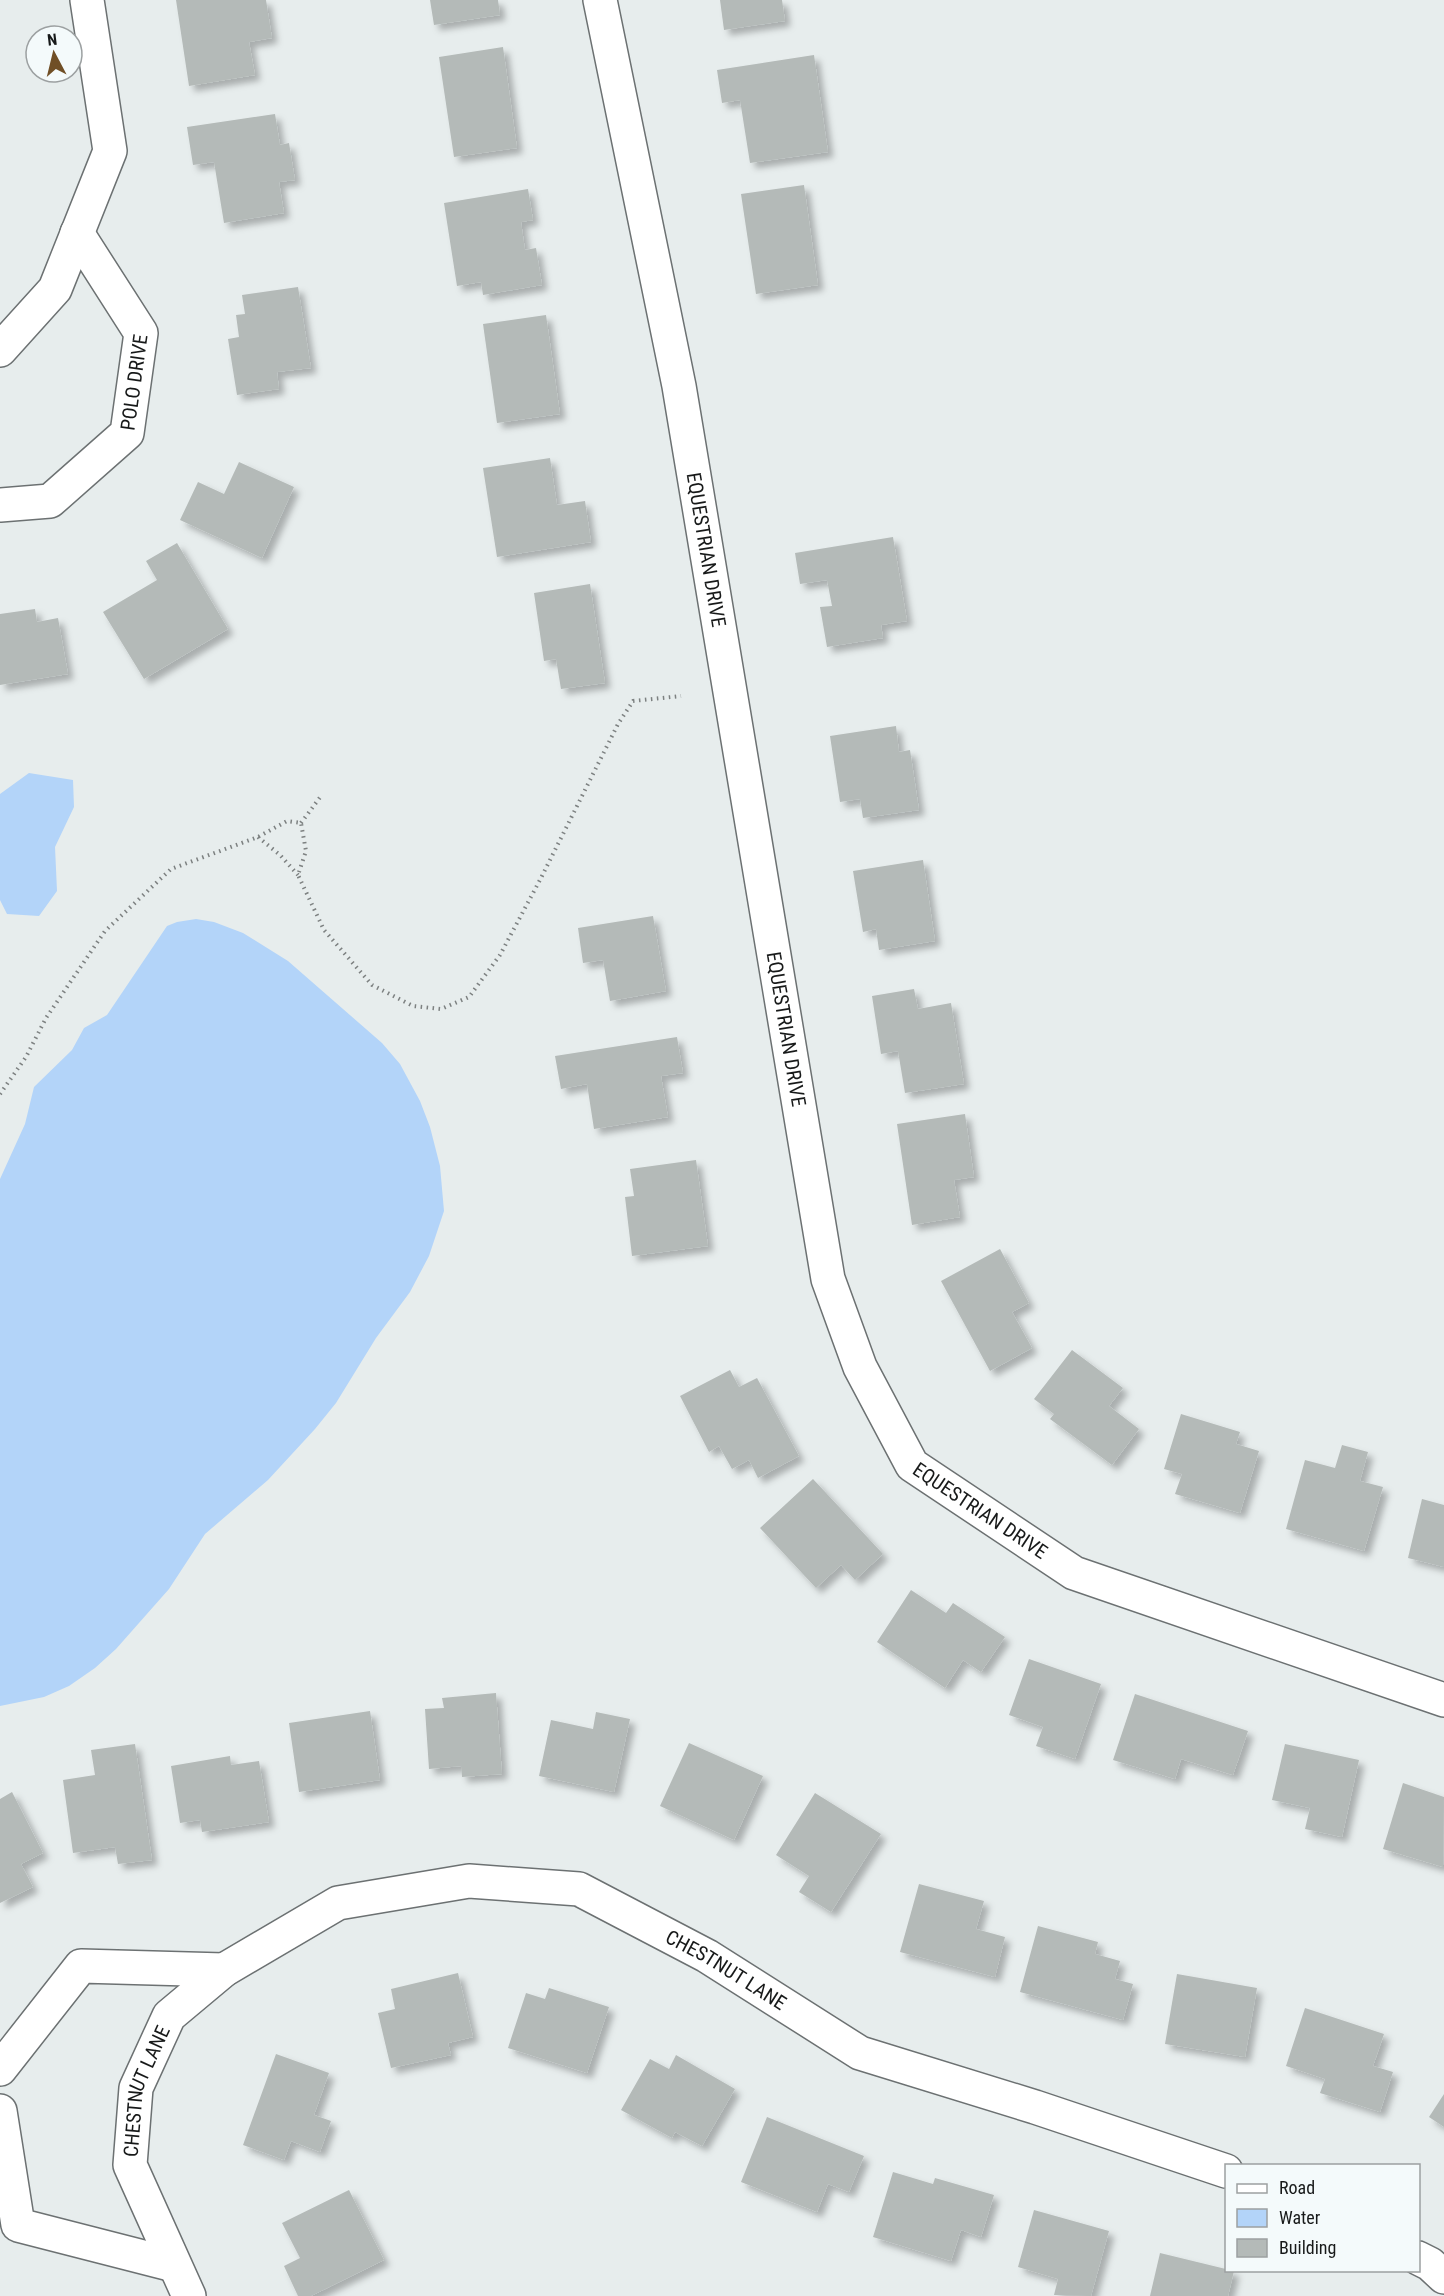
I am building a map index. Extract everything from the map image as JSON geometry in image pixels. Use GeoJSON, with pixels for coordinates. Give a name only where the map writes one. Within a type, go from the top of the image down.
{"type":"FeatureCollection","features":[{"type":"Feature","properties":{"kind":"street"},"geometry":{"type":"LineString","coordinates":[[0,350],[55,289],[110,151],[87,0]]}},
{"type":"Feature","properties":{"kind":"street","name":"EQUESTRIAN DRIVE"},"geometry":{"type":"LineString","coordinates":[[600,0],[679,386],[828,1279],[860,1368],[912,1465],[1074,1573],[1444,1700]]}},
{"type":"Feature","properties":{"kind":"street","name":"POLO DRIVE"},"geometry":{"type":"LineString","coordinates":[[0,505],[50,501],[127,433],[141,333],[77,233]]}},
{"type":"Feature","properties":{"kind":"street","name":"CHESTNUT LANE"},"geometry":{"type":"LineString","coordinates":[[189,2296],[130,2165],[136,2088],[169,2016],[224,1970],[338,1903],[469,1881],[579,1889],[707,1956],[861,2053],[1035,2107],[1225,2170]]}},
{"type":"Feature","properties":{"kind":"street"},"geometry":{"type":"LineString","coordinates":[[0,2069],[81,1966],[224,1970]]}},
{"type":"Feature","properties":{"kind":"street"},"geometry":{"type":"LineString","coordinates":[[0,2111],[18,2225],[174,2265]]}},
{"type":"Feature","properties":{"kind":"street"},"geometry":{"type":"LineString","coordinates":[[1420,2259],[1444,2277]]}},
{"type":"Feature","properties":{"kind":"path"},"geometry":{"type":"LineString","coordinates":[[258,837],[280,855],[298,875],[324,930],[372,985],[413,1005],[441,1009],[469,997],[500,955],[618,724],[633,701],[681,696]]}},
{"type":"Feature","properties":{"kind":"path"},"geometry":{"type":"LineString","coordinates":[[298,875],[306,851],[301,823],[321,796]]}},
{"type":"Feature","properties":{"kind":"path"},"geometry":{"type":"LineString","coordinates":[[0,1094],[26,1057],[46,1018],[105,931],[171,868],[258,837],[287,821],[301,823]]}},
{"type":"Feature","properties":{"kind":"water"},"geometry":{"type":"Polygon","coordinates":[[[29,773],[73,780],[74,807],[55,847],[57,891],[39,916],[7,914],[0,900],[0,794],[29,773]]]}},
{"type":"Feature","properties":{"kind":"water"},"geometry":{"type":"Polygon","coordinates":[[[196,919],[214,922],[243,933],[288,961],[382,1043],[400,1064],[420,1101],[430,1127],[440,1166],[444,1211],[429,1256],[410,1292],[376,1338],[336,1403],[315,1429],[268,1480],[205,1534],[169,1589],[116,1649],[95,1668],[69,1686],[44,1697],[0,1706],[0,1179],[25,1124],[34,1087],[72,1050],[84,1028],[107,1015],[167,926],[196,919]]]}},
{"type":"Feature","properties":{"kind":"building"},"geometry":{"type":"Polygon","coordinates":[[[176,0],[266,0],[272,38],[249,42],[255,75],[189,86],[176,0]]]}},
{"type":"Feature","properties":{"kind":"building"},"geometry":{"type":"Polygon","coordinates":[[[430,0],[498,0],[500,15],[434,25],[430,0]]]}},
{"type":"Feature","properties":{"kind":"building"},"geometry":{"type":"Polygon","coordinates":[[[720,0],[782,0],[785,21],[724,30],[720,0]]]}},
{"type":"Feature","properties":{"kind":"building"},"geometry":{"type":"Polygon","coordinates":[[[503,47],[517,148],[454,157],[439,57],[503,47]]]}},
{"type":"Feature","properties":{"kind":"building"},"geometry":{"type":"Polygon","coordinates":[[[814,55],[828,152],[750,163],[740,100],[722,103],[717,70],[814,55]]]}},
{"type":"Feature","properties":{"kind":"building"},"geometry":{"type":"Polygon","coordinates":[[[275,114],[280,145],[289,143],[295,180],[279,182],[284,213],[224,223],[214,162],[193,165],[187,127],[275,114]]]}},
{"type":"Feature","properties":{"kind":"building"},"geometry":{"type":"Polygon","coordinates":[[[804,185],[818,285],[756,294],[741,194],[804,185]]]}},
{"type":"Feature","properties":{"kind":"building"},"geometry":{"type":"Polygon","coordinates":[[[528,189],[533,220],[521,222],[525,250],[536,248],[542,285],[483,295],[481,282],[457,286],[444,203],[528,189]]]}},
{"type":"Feature","properties":{"kind":"building"},"geometry":{"type":"Polygon","coordinates":[[[298,287],[311,368],[277,372],[279,389],[237,395],[228,339],[239,337],[236,315],[245,314],[242,295],[298,287]]]}},
{"type":"Feature","properties":{"kind":"building"},"geometry":{"type":"Polygon","coordinates":[[[546,315],[560,414],[497,423],[483,324],[546,315]]]}},
{"type":"Feature","properties":{"kind":"building"},"geometry":{"type":"Polygon","coordinates":[[[550,458],[557,505],[585,501],[591,542],[497,557],[483,468],[550,458]]]}},
{"type":"Feature","properties":{"kind":"building"},"geometry":{"type":"Polygon","coordinates":[[[239,462],[294,487],[262,558],[180,520],[198,482],[224,494],[239,462]]]}},
{"type":"Feature","properties":{"kind":"building"},"geometry":{"type":"Polygon","coordinates":[[[893,537],[907,621],[881,625],[883,638],[827,647],[820,607],[832,606],[827,580],[800,584],[795,553],[893,537]]]}},
{"type":"Feature","properties":{"kind":"building"},"geometry":{"type":"Polygon","coordinates":[[[177,543],[228,629],[144,679],[103,612],[157,580],[146,561],[177,543]]]}},
{"type":"Feature","properties":{"kind":"building"},"geometry":{"type":"Polygon","coordinates":[[[590,584],[605,683],[561,689],[556,659],[544,661],[534,593],[590,584]]]}},
{"type":"Feature","properties":{"kind":"building"},"geometry":{"type":"Polygon","coordinates":[[[35,609],[37,622],[58,618],[68,674],[0,685],[0,614],[35,609]]]}},
{"type":"Feature","properties":{"kind":"building"},"geometry":{"type":"Polygon","coordinates":[[[896,726],[899,752],[910,750],[919,810],[863,818],[860,799],[840,802],[830,736],[896,726]]]}},
{"type":"Feature","properties":{"kind":"building"},"geometry":{"type":"Polygon","coordinates":[[[923,860],[935,941],[879,950],[876,929],[863,932],[853,871],[923,860]]]}},
{"type":"Feature","properties":{"kind":"building"},"geometry":{"type":"Polygon","coordinates":[[[653,916],[666,991],[610,1001],[603,960],[583,963],[578,928],[653,916]]]}},
{"type":"Feature","properties":{"kind":"building"},"geometry":{"type":"Polygon","coordinates":[[[914,989],[918,1009],[951,1003],[964,1084],[905,1093],[898,1051],[881,1054],[872,996],[914,989]]]}},
{"type":"Feature","properties":{"kind":"building"},"geometry":{"type":"Polygon","coordinates":[[[677,1037],[683,1073],[661,1076],[668,1117],[594,1129],[587,1084],[561,1089],[555,1056],[677,1037]]]}},
{"type":"Feature","properties":{"kind":"building"},"geometry":{"type":"Polygon","coordinates":[[[965,1114],[974,1177],[954,1180],[960,1217],[912,1225],[897,1124],[965,1114]]]}},
{"type":"Feature","properties":{"kind":"building"},"geometry":{"type":"Polygon","coordinates":[[[696,1160],[708,1246],[632,1256],[625,1197],[634,1196],[630,1169],[696,1160]]]}},
{"type":"Feature","properties":{"kind":"building"},"geometry":{"type":"Polygon","coordinates":[[[1000,1249],[1029,1303],[1012,1312],[1032,1348],[990,1371],[941,1281],[1000,1249]]]}},
{"type":"Feature","properties":{"kind":"building"},"geometry":{"type":"Polygon","coordinates":[[[1072,1350],[1123,1388],[1109,1406],[1139,1429],[1112,1465],[1050,1419],[1054,1414],[1034,1399],[1072,1350]]]}},
{"type":"Feature","properties":{"kind":"building"},"geometry":{"type":"Polygon","coordinates":[[[730,1370],[739,1387],[757,1378],[799,1456],[758,1478],[749,1460],[732,1469],[719,1446],[709,1452],[680,1396],[730,1370]]]}},
{"type":"Feature","properties":{"kind":"building"},"geometry":{"type":"Polygon","coordinates":[[[1181,1414],[1240,1432],[1236,1444],[1259,1451],[1240,1513],[1175,1494],[1182,1474],[1164,1469],[1181,1414]]]}},
{"type":"Feature","properties":{"kind":"building"},"geometry":{"type":"Polygon","coordinates":[[[1342,1445],[1368,1452],[1360,1481],[1383,1487],[1364,1551],[1286,1529],[1305,1460],[1335,1468],[1342,1445]]]}},
{"type":"Feature","properties":{"kind":"building"},"geometry":{"type":"Polygon","coordinates":[[[813,1479],[883,1554],[855,1580],[841,1565],[816,1588],[760,1528],[813,1479]]]}},
{"type":"Feature","properties":{"kind":"building"},"geometry":{"type":"Polygon","coordinates":[[[1422,1499],[1444,1505],[1444,1567],[1408,1558],[1422,1499]]]}},
{"type":"Feature","properties":{"kind":"building"},"geometry":{"type":"Polygon","coordinates":[[[911,1590],[946,1613],[953,1603],[1005,1637],[981,1672],[963,1660],[945,1688],[877,1642],[911,1590]]]}},
{"type":"Feature","properties":{"kind":"building"},"geometry":{"type":"Polygon","coordinates":[[[1029,1659],[1101,1684],[1075,1759],[1036,1746],[1043,1727],[1009,1715],[1029,1659]]]}},
{"type":"Feature","properties":{"kind":"building"},"geometry":{"type":"Polygon","coordinates":[[[496,1693],[502,1774],[462,1777],[461,1766],[429,1769],[425,1709],[444,1708],[442,1698],[496,1693]]]}},
{"type":"Feature","properties":{"kind":"building"},"geometry":{"type":"Polygon","coordinates":[[[1135,1694],[1248,1731],[1233,1775],[1181,1759],[1175,1779],[1113,1760],[1135,1694]]]}},
{"type":"Feature","properties":{"kind":"building"},"geometry":{"type":"Polygon","coordinates":[[[370,1711],[380,1780],[299,1792],[289,1723],[370,1711]]]}},
{"type":"Feature","properties":{"kind":"building"},"geometry":{"type":"Polygon","coordinates":[[[596,1712],[630,1719],[614,1792],[539,1776],[551,1720],[593,1729],[596,1712]]]}},
{"type":"Feature","properties":{"kind":"building"},"geometry":{"type":"Polygon","coordinates":[[[689,1743],[763,1776],[734,1840],[660,1806],[689,1743]]]}},
{"type":"Feature","properties":{"kind":"building"},"geometry":{"type":"Polygon","coordinates":[[[135,1744],[152,1860],[118,1864],[115,1847],[73,1853],[63,1780],[95,1775],[91,1750],[135,1744]]]}},
{"type":"Feature","properties":{"kind":"building"},"geometry":{"type":"Polygon","coordinates":[[[1285,1744],[1359,1760],[1342,1837],[1305,1829],[1310,1808],[1272,1800],[1285,1744]]]}},
{"type":"Feature","properties":{"kind":"building"},"geometry":{"type":"Polygon","coordinates":[[[230,1756],[231,1765],[259,1761],[269,1822],[202,1832],[200,1820],[180,1823],[171,1766],[230,1756]]]}},
{"type":"Feature","properties":{"kind":"building"},"geometry":{"type":"Polygon","coordinates":[[[1403,1783],[1444,1797],[1443,1867],[1383,1849],[1403,1783]]]}},
{"type":"Feature","properties":{"kind":"building"},"geometry":{"type":"Polygon","coordinates":[[[12,1792],[43,1853],[21,1864],[33,1887],[0,1903],[0,1799],[12,1792]]]}},
{"type":"Feature","properties":{"kind":"building"},"geometry":{"type":"Polygon","coordinates":[[[815,1793],[881,1834],[831,1912],[799,1892],[809,1876],[776,1855],[815,1793]]]}},
{"type":"Feature","properties":{"kind":"building"},"geometry":{"type":"Polygon","coordinates":[[[919,1884],[984,1901],[976,1929],[1005,1937],[995,1977],[900,1952],[919,1884]]]}},
{"type":"Feature","properties":{"kind":"building"},"geometry":{"type":"Polygon","coordinates":[[[1038,1926],[1098,1942],[1095,1954],[1120,1961],[1115,1979],[1133,1984],[1123,2020],[1020,1992],[1038,1926]]]}},
{"type":"Feature","properties":{"kind":"building"},"geometry":{"type":"Polygon","coordinates":[[[458,1973],[473,2037],[448,2043],[451,2055],[391,2068],[378,2013],[395,2009],[391,1989],[458,1973]]]}},
{"type":"Feature","properties":{"kind":"building"},"geometry":{"type":"Polygon","coordinates":[[[1177,1974],[1257,1988],[1245,2057],[1165,2044],[1177,1974]]]}},
{"type":"Feature","properties":{"kind":"building"},"geometry":{"type":"Polygon","coordinates":[[[549,1988],[609,2007],[587,2073],[508,2048],[526,1993],[545,1999],[549,1988]]]}},
{"type":"Feature","properties":{"kind":"building"},"geometry":{"type":"Polygon","coordinates":[[[1305,2008],[1384,2034],[1373,2066],[1393,2072],[1380,2112],[1320,2093],[1325,2079],[1286,2066],[1305,2008]]]}},
{"type":"Feature","properties":{"kind":"building"},"geometry":{"type":"Polygon","coordinates":[[[276,2054],[329,2073],[314,2115],[331,2121],[320,2152],[291,2141],[284,2160],[243,2145],[276,2054]]]}},
{"type":"Feature","properties":{"kind":"building"},"geometry":{"type":"Polygon","coordinates":[[[676,2055],[735,2089],[702,2146],[675,2132],[672,2138],[621,2110],[650,2059],[669,2069],[676,2055]]]}},
{"type":"Feature","properties":{"kind":"building"},"geometry":{"type":"Polygon","coordinates":[[[1444,2094],[1444,2127],[1429,2117],[1444,2094]]]}},
{"type":"Feature","properties":{"kind":"building"},"geometry":{"type":"Polygon","coordinates":[[[767,2117],[864,2156],[849,2192],[828,2184],[817,2212],[741,2182],[767,2117]]]}},
{"type":"Feature","properties":{"kind":"building"},"geometry":{"type":"Polygon","coordinates":[[[893,2172],[933,2184],[935,2178],[994,2195],[981,2237],[961,2230],[951,2261],[873,2237],[893,2172]]]}},
{"type":"Feature","properties":{"kind":"building"},"geometry":{"type":"Polygon","coordinates":[[[349,2190],[384,2260],[311,2296],[298,2296],[284,2266],[300,2258],[282,2223],[349,2190]]]}},
{"type":"Feature","properties":{"kind":"building"},"geometry":{"type":"Polygon","coordinates":[[[1034,2210],[1109,2231],[1091,2296],[1054,2295],[1058,2279],[1018,2267],[1034,2210]]]}},
{"type":"Feature","properties":{"kind":"building"},"geometry":{"type":"Polygon","coordinates":[[[1160,2253],[1225,2269],[1225,2272],[1234,2272],[1228,2296],[1150,2296],[1160,2253]]]}}]}
